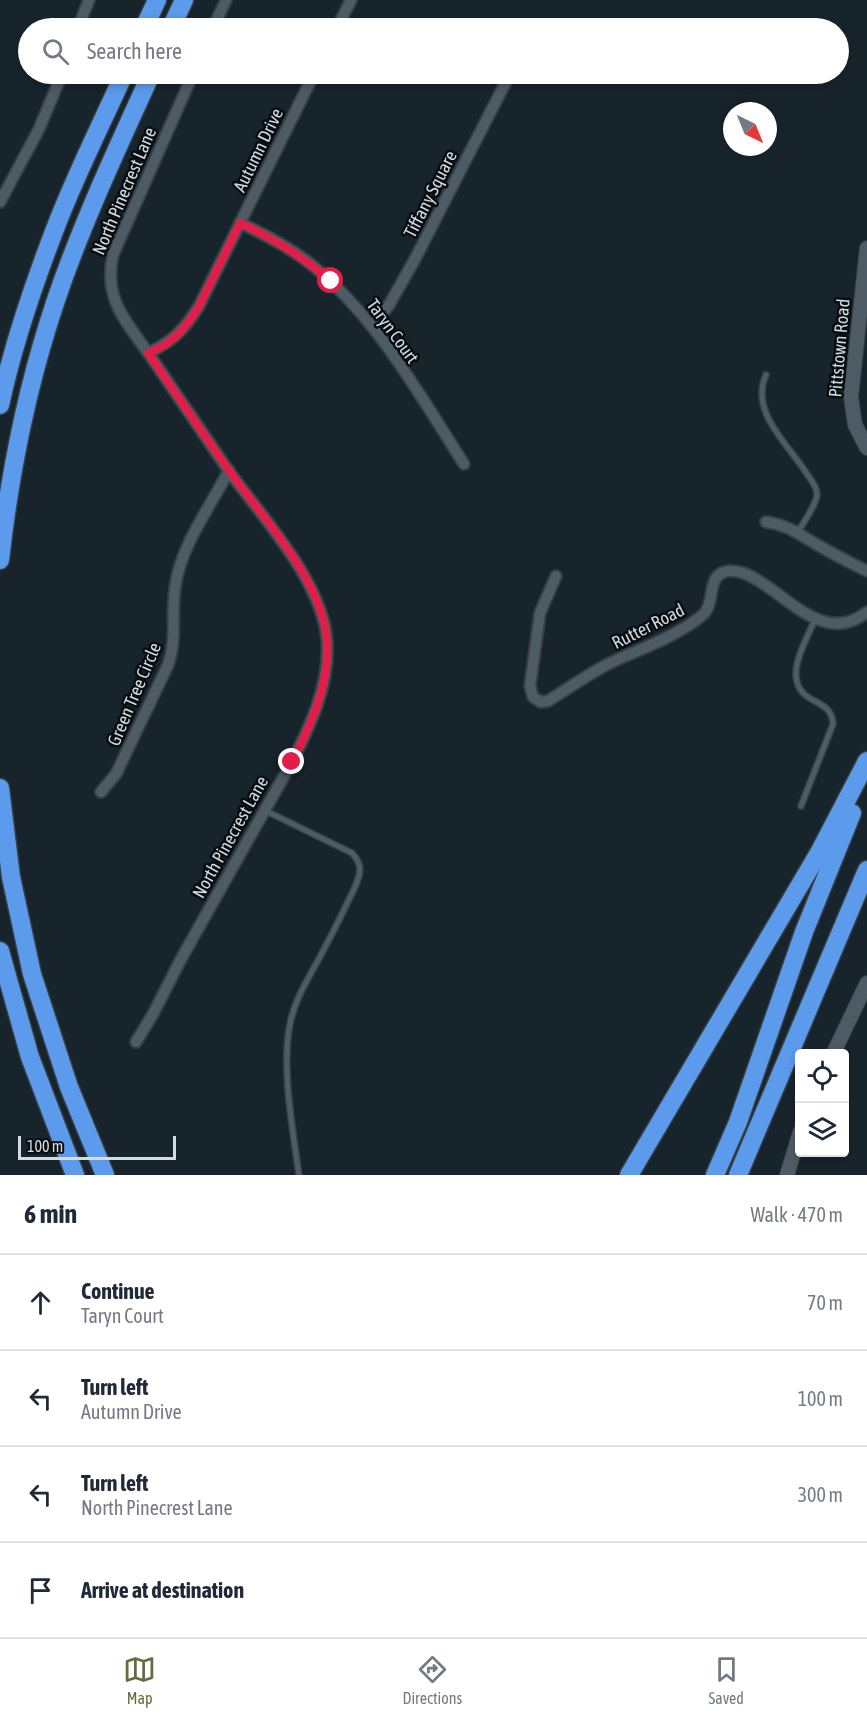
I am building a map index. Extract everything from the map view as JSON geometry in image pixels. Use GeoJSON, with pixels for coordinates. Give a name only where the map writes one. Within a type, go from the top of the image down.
{"type":"FeatureCollection","features":[{"type":"Feature","properties":{"kind":"highway"},"geometry":{"type":"LineString","coordinates":[[149,18],[157,0]]}},
{"type":"Feature","properties":{"kind":"highway"},"geometry":{"type":"LineString","coordinates":[[176,18],[184,0]]}},
{"type":"Feature","properties":{"kind":"highway"},"geometry":{"type":"LineString","coordinates":[[0,405],[42,263],[56,226],[120,84]]}},
{"type":"Feature","properties":{"kind":"highway"},"geometry":{"type":"LineString","coordinates":[[0,561],[15,459],[30,391],[54,309],[71,258],[147,84]]}},
{"type":"Feature","properties":{"kind":"highway"},"geometry":{"type":"LineString","coordinates":[[629,1175],[820,851],[867,761]]}},
{"type":"Feature","properties":{"kind":"highway"},"geometry":{"type":"LineString","coordinates":[[715,1175],[738,1122],[804,932],[867,775]]}},
{"type":"Feature","properties":{"kind":"highway"},"geometry":{"type":"LineString","coordinates":[[0,788],[11,877],[32,974],[69,1087],[105,1175]]}},
{"type":"Feature","properties":{"kind":"highway"},"geometry":{"type":"LineString","coordinates":[[738,1175],[867,870]]}},
{"type":"Feature","properties":{"kind":"highway"},"geometry":{"type":"LineString","coordinates":[[0,951],[30,1056],[75,1175]]}},
{"type":"Feature","properties":{"kind":"highway"},"geometry":{"type":"LineString","coordinates":[[749,1175],[770,1100]]}},
{"type":"Feature","properties":{"kind":"street"},"geometry":{"type":"LineString","coordinates":[[82,18],[89,0]]}},
{"type":"Feature","properties":{"kind":"street"},"geometry":{"type":"LineString","coordinates":[[218,18],[226,0]]}},
{"type":"Feature","properties":{"kind":"street"},"geometry":{"type":"LineString","coordinates":[[341,18],[351,0]]}},
{"type":"Feature","properties":{"kind":"street"},"geometry":{"type":"LineString","coordinates":[[0,202],[23,163],[58,84]]}},
{"type":"Feature","properties":{"kind":"street","name":"North Pinecrest Lane"},"geometry":{"type":"LineString","coordinates":[[136,1042],[292,762],[307,732],[326,676],[325,624],[302,571],[123,317],[113,298],[110,267],[113,255],[189,84]]}},
{"type":"Feature","properties":{"kind":"street","name":"Autumn Drive"},"geometry":{"type":"LineString","coordinates":[[148,353],[165,345],[180,332],[199,306],[309,84]]}},
{"type":"Feature","properties":{"kind":"street","name":"Tiffany Square"},"geometry":{"type":"LineString","coordinates":[[372,326],[389,305],[415,259],[505,84]]}},
{"type":"Feature","properties":{"kind":"street","name":"Taryn Court"},"geometry":{"type":"LineString","coordinates":[[240,223],[279,242],[308,262],[353,303],[372,326],[464,464]]}},
{"type":"Feature","properties":{"kind":"street","name":"Pittstown Road"},"geometry":{"type":"LineString","coordinates":[[867,248],[850,397],[855,425],[867,448]]}},
{"type":"Feature","properties":{"kind":"street","name":"Green Tree Circle"},"geometry":{"type":"LineString","coordinates":[[101,792],[116,774],[168,664],[173,647],[174,591],[180,567],[188,546],[229,470]]}},
{"type":"Feature","properties":{"kind":"street"},"geometry":{"type":"LineString","coordinates":[[766,522],[786,526],[867,571]]}},
{"type":"Feature","properties":{"kind":"street","name":"Rutter Road"},"geometry":{"type":"LineString","coordinates":[[556,576],[540,613],[530,686],[533,697],[541,702],[548,701],[605,666],[689,625],[704,614],[712,584],[723,572],[739,571],[748,574],[815,619],[830,624],[850,622],[867,612]]}},
{"type":"Feature","properties":{"kind":"street"},"geometry":{"type":"LineString","coordinates":[[835,1049],[867,983]]}},
{"type":"Feature","properties":{"kind":"street"},"geometry":{"type":"LineString","coordinates":[[787,1175],[795,1149]]}},
{"type":"Feature","properties":{"kind":"lane"},"geometry":{"type":"LineString","coordinates":[[766,375],[762,388],[763,406],[774,428],[816,487],[816,499],[798,532]]}},
{"type":"Feature","properties":{"kind":"lane"},"geometry":{"type":"LineString","coordinates":[[801,806],[833,724],[831,712],[809,699],[797,682],[798,664],[815,619]]}},
{"type":"Feature","properties":{"kind":"lane"},"geometry":{"type":"LineString","coordinates":[[264,810],[352,854],[358,860],[360,867],[355,887],[295,1006],[290,1023],[287,1040],[288,1077],[299,1175]]}},
{"type":"Feature","properties":{"kind":"route"},"geometry":{"type":"LineString","coordinates":[[292,762],[307,732],[326,676],[328,659],[325,624],[302,571],[148,353],[165,345],[190,320],[240,223],[287,247],[331,281]]}}]}
